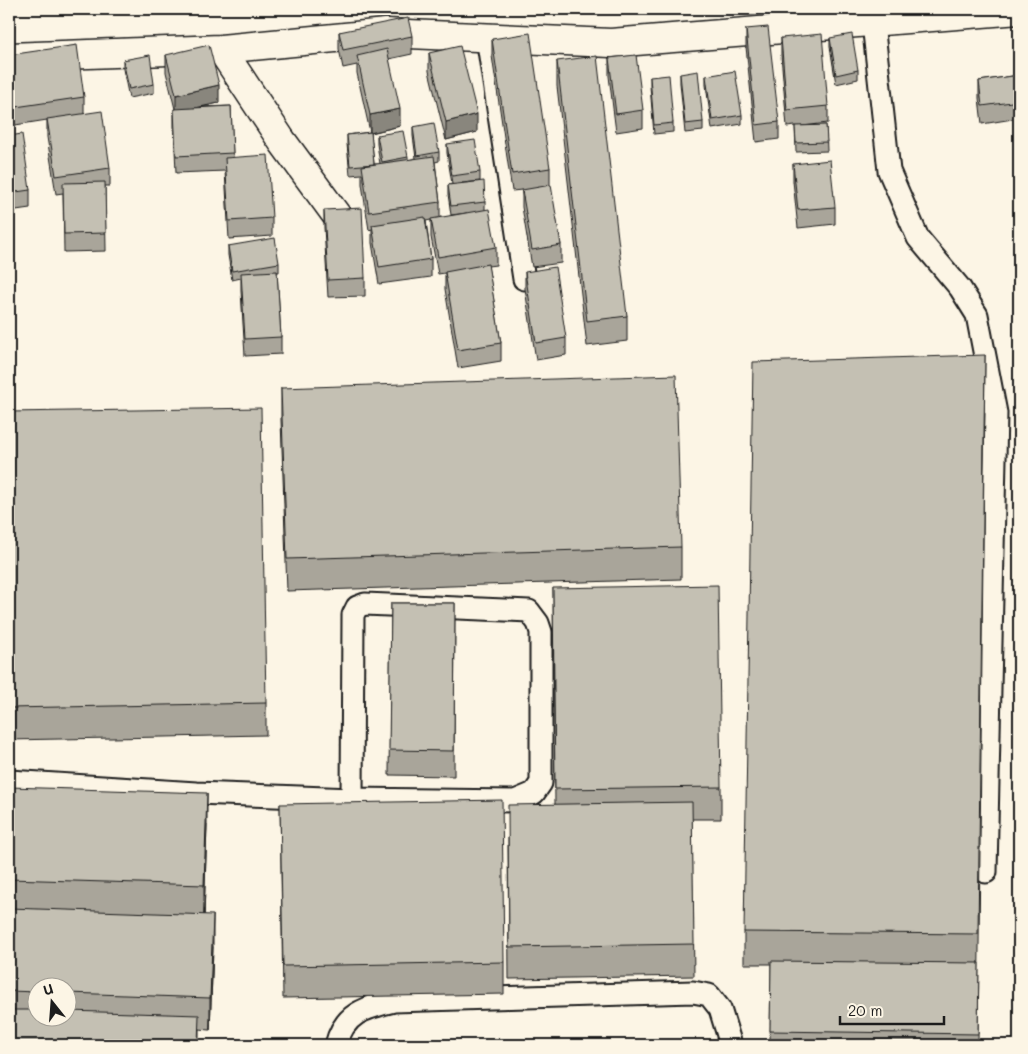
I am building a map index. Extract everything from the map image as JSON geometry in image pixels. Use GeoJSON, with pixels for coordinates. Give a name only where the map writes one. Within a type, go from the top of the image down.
{"type":"FeatureCollection","features":[{"type":"Feature","properties":{"kind":"street"},"geometry":{"type":"LineString","coordinates":[[9,57],[221,49],[386,33],[611,42],[873,23],[1019,10]]}},
{"type":"Feature","properties":{"kind":"street"},"geometry":{"type":"LineString","coordinates":[[221,49],[282,141],[337,216]]}},
{"type":"Feature","properties":{"kind":"lane"},"geometry":{"type":"LineString","coordinates":[[873,23],[890,171],[918,238],[960,288],[976,315],[979,377],[996,413],[986,872]]}},
{"type":"Feature","properties":{"kind":"lane"},"geometry":{"type":"LineString","coordinates":[[487,38],[524,279]]}},
{"type":"Feature","properties":{"kind":"lane"},"geometry":{"type":"LineString","coordinates":[[9,781],[196,793],[352,799],[515,801],[534,793],[541,783],[541,632],[538,623],[529,611],[365,604],[357,607],[353,615],[352,799]]}},
{"type":"Feature","properties":{"kind":"lane"},"geometry":{"type":"LineString","coordinates":[[336,1045],[348,1019],[370,1007],[394,1001],[693,992],[709,995],[720,1009],[731,1045]]}},
{"type":"Feature","properties":{"kind":"building"},"geometry":{"type":"Polygon","coordinates":[[[408,18],[412,36],[343,50],[339,32],[408,18]]]}},
{"type":"Feature","properties":{"kind":"building"},"geometry":{"type":"Polygon","coordinates":[[[768,27],[779,122],[756,125],[746,29],[768,27]]]}},
{"type":"Feature","properties":{"kind":"building"},"geometry":{"type":"Polygon","coordinates":[[[530,33],[550,168],[512,174],[492,39],[530,33]]]}},
{"type":"Feature","properties":{"kind":"building"},"geometry":{"type":"Polygon","coordinates":[[[822,34],[828,106],[787,110],[781,38],[822,34]]]}},
{"type":"Feature","properties":{"kind":"building"},"geometry":{"type":"Polygon","coordinates":[[[852,34],[858,70],[836,75],[830,38],[852,34]]]}},
{"type":"Feature","properties":{"kind":"building"},"geometry":{"type":"Polygon","coordinates":[[[77,45],[84,97],[9,108],[9,55],[77,45]]]}},
{"type":"Feature","properties":{"kind":"building"},"geometry":{"type":"Polygon","coordinates":[[[209,45],[219,85],[176,95],[166,55],[209,45]]]}},
{"type":"Feature","properties":{"kind":"building"},"geometry":{"type":"Polygon","coordinates":[[[460,46],[477,114],[446,122],[429,53],[460,46]]]}},
{"type":"Feature","properties":{"kind":"building"},"geometry":{"type":"Polygon","coordinates":[[[387,49],[400,109],[370,115],[357,56],[387,49]]]}},
{"type":"Feature","properties":{"kind":"building"},"geometry":{"type":"Polygon","coordinates":[[[150,55],[154,84],[129,89],[123,60],[150,55]]]}},
{"type":"Feature","properties":{"kind":"building"},"geometry":{"type":"Polygon","coordinates":[[[636,55],[643,110],[616,114],[609,58],[636,55]]]}},
{"type":"Feature","properties":{"kind":"building"},"geometry":{"type":"Polygon","coordinates":[[[597,56],[627,316],[587,321],[557,61],[597,56]]]}},
{"type":"Feature","properties":{"kind":"building"},"geometry":{"type":"Polygon","coordinates":[[[698,71],[703,122],[685,124],[680,74],[698,71]]]}},
{"type":"Feature","properties":{"kind":"building"},"geometry":{"type":"Polygon","coordinates":[[[735,71],[742,115],[712,120],[706,76],[735,71]]]}},
{"type":"Feature","properties":{"kind":"building"},"geometry":{"type":"Polygon","coordinates":[[[669,75],[673,123],[654,125],[650,77],[669,75]]]}},
{"type":"Feature","properties":{"kind":"building"},"geometry":{"type":"Polygon","coordinates":[[[1019,75],[1019,101],[982,106],[979,81],[1019,75]]]}},
{"type":"Feature","properties":{"kind":"building"},"geometry":{"type":"Polygon","coordinates":[[[231,106],[233,153],[176,156],[174,109],[231,106]]]}},
{"type":"Feature","properties":{"kind":"building"},"geometry":{"type":"Polygon","coordinates":[[[102,111],[110,168],[56,176],[47,119],[102,111]]]}},
{"type":"Feature","properties":{"kind":"building"},"geometry":{"type":"Polygon","coordinates":[[[434,123],[439,152],[417,156],[413,127],[434,123]]]}},
{"type":"Feature","properties":{"kind":"building"},"geometry":{"type":"Polygon","coordinates":[[[826,125],[827,142],[796,143],[795,126],[826,125]]]}},
{"type":"Feature","properties":{"kind":"building"},"geometry":{"type":"Polygon","coordinates":[[[403,131],[408,157],[382,162],[377,135],[403,131]]]}},
{"type":"Feature","properties":{"kind":"building"},"geometry":{"type":"Polygon","coordinates":[[[371,132],[374,164],[350,166],[347,135],[371,132]]]}},
{"type":"Feature","properties":{"kind":"building"},"geometry":{"type":"Polygon","coordinates":[[[22,134],[30,190],[9,193],[9,136],[22,134]]]}},
{"type":"Feature","properties":{"kind":"building"},"geometry":{"type":"Polygon","coordinates":[[[475,140],[480,172],[452,176],[447,144],[475,140]]]}},
{"type":"Feature","properties":{"kind":"building"},"geometry":{"type":"Polygon","coordinates":[[[268,155],[272,218],[229,221],[225,158],[268,155]]]}},
{"type":"Feature","properties":{"kind":"building"},"geometry":{"type":"Polygon","coordinates":[[[434,156],[440,202],[369,212],[362,166],[434,156]]]}},
{"type":"Feature","properties":{"kind":"building"},"geometry":{"type":"Polygon","coordinates":[[[830,160],[835,207],[798,210],[793,164],[830,160]]]}},
{"type":"Feature","properties":{"kind":"building"},"geometry":{"type":"Polygon","coordinates":[[[484,181],[485,202],[451,206],[448,185],[484,181]]]}},
{"type":"Feature","properties":{"kind":"building"},"geometry":{"type":"Polygon","coordinates":[[[105,182],[106,233],[64,234],[63,183],[105,182]]]}},
{"type":"Feature","properties":{"kind":"building"},"geometry":{"type":"Polygon","coordinates":[[[551,185],[561,245],[532,250],[522,190],[551,185]]]}},
{"type":"Feature","properties":{"kind":"building"},"geometry":{"type":"Polygon","coordinates":[[[362,208],[365,278],[328,280],[324,210],[362,208]]]}},
{"type":"Feature","properties":{"kind":"building"},"geometry":{"type":"Polygon","coordinates":[[[489,209],[496,247],[438,257],[431,219],[489,209]]]}},
{"type":"Feature","properties":{"kind":"building"},"geometry":{"type":"Polygon","coordinates":[[[425,217],[431,259],[379,267],[372,225],[425,217]]]}},
{"type":"Feature","properties":{"kind":"building"},"geometry":{"type":"Polygon","coordinates":[[[275,238],[279,263],[232,271],[228,246],[275,238]]]}},
{"type":"Feature","properties":{"kind":"building"},"geometry":{"type":"Polygon","coordinates":[[[488,264],[501,343],[458,350],[445,272],[488,264]]]}},
{"type":"Feature","properties":{"kind":"building"},"geometry":{"type":"Polygon","coordinates":[[[555,267],[566,338],[536,343],[525,272],[555,267]]]}},
{"type":"Feature","properties":{"kind":"building"},"geometry":{"type":"Polygon","coordinates":[[[277,271],[281,337],[245,339],[241,273],[277,271]]]}},
{"type":"Feature","properties":{"kind":"building"},"geometry":{"type":"Polygon","coordinates":[[[985,355],[978,934],[744,932],[753,362],[985,355]]]}},
{"type":"Feature","properties":{"kind":"building"},"geometry":{"type":"Polygon","coordinates":[[[676,375],[681,547],[287,559],[281,388],[676,375]]]}},
{"type":"Feature","properties":{"kind":"building"},"geometry":{"type":"Polygon","coordinates":[[[261,408],[266,703],[9,708],[9,412],[261,408]]]}},
{"type":"Feature","properties":{"kind":"building"},"geometry":{"type":"Polygon","coordinates":[[[718,585],[721,787],[555,789],[553,588],[718,585]]]}},
{"type":"Feature","properties":{"kind":"building"},"geometry":{"type":"Polygon","coordinates":[[[391,603],[455,603],[454,751],[389,750],[391,603]]]}},
{"type":"Feature","properties":{"kind":"building"},"geometry":{"type":"Polygon","coordinates":[[[9,787],[207,793],[204,885],[9,879],[9,787]]]}},
{"type":"Feature","properties":{"kind":"building"},"geometry":{"type":"Polygon","coordinates":[[[502,800],[504,962],[283,966],[280,804],[502,800]]]}},
{"type":"Feature","properties":{"kind":"building"},"geometry":{"type":"Polygon","coordinates":[[[692,802],[694,944],[509,947],[508,805],[692,802]]]}},
{"type":"Feature","properties":{"kind":"building"},"geometry":{"type":"Polygon","coordinates":[[[9,908],[213,915],[210,998],[78,993],[78,976],[28,976],[28,992],[9,991],[9,908]]]}},
{"type":"Feature","properties":{"kind":"building"},"geometry":{"type":"Polygon","coordinates":[[[771,961],[979,963],[978,1034],[770,1031],[771,961]]]}},
{"type":"Feature","properties":{"kind":"building"},"geometry":{"type":"Polygon","coordinates":[[[9,1010],[28,1010],[28,1026],[78,1026],[78,1011],[199,1015],[198,1045],[9,1045],[9,1010]]]}}]}
